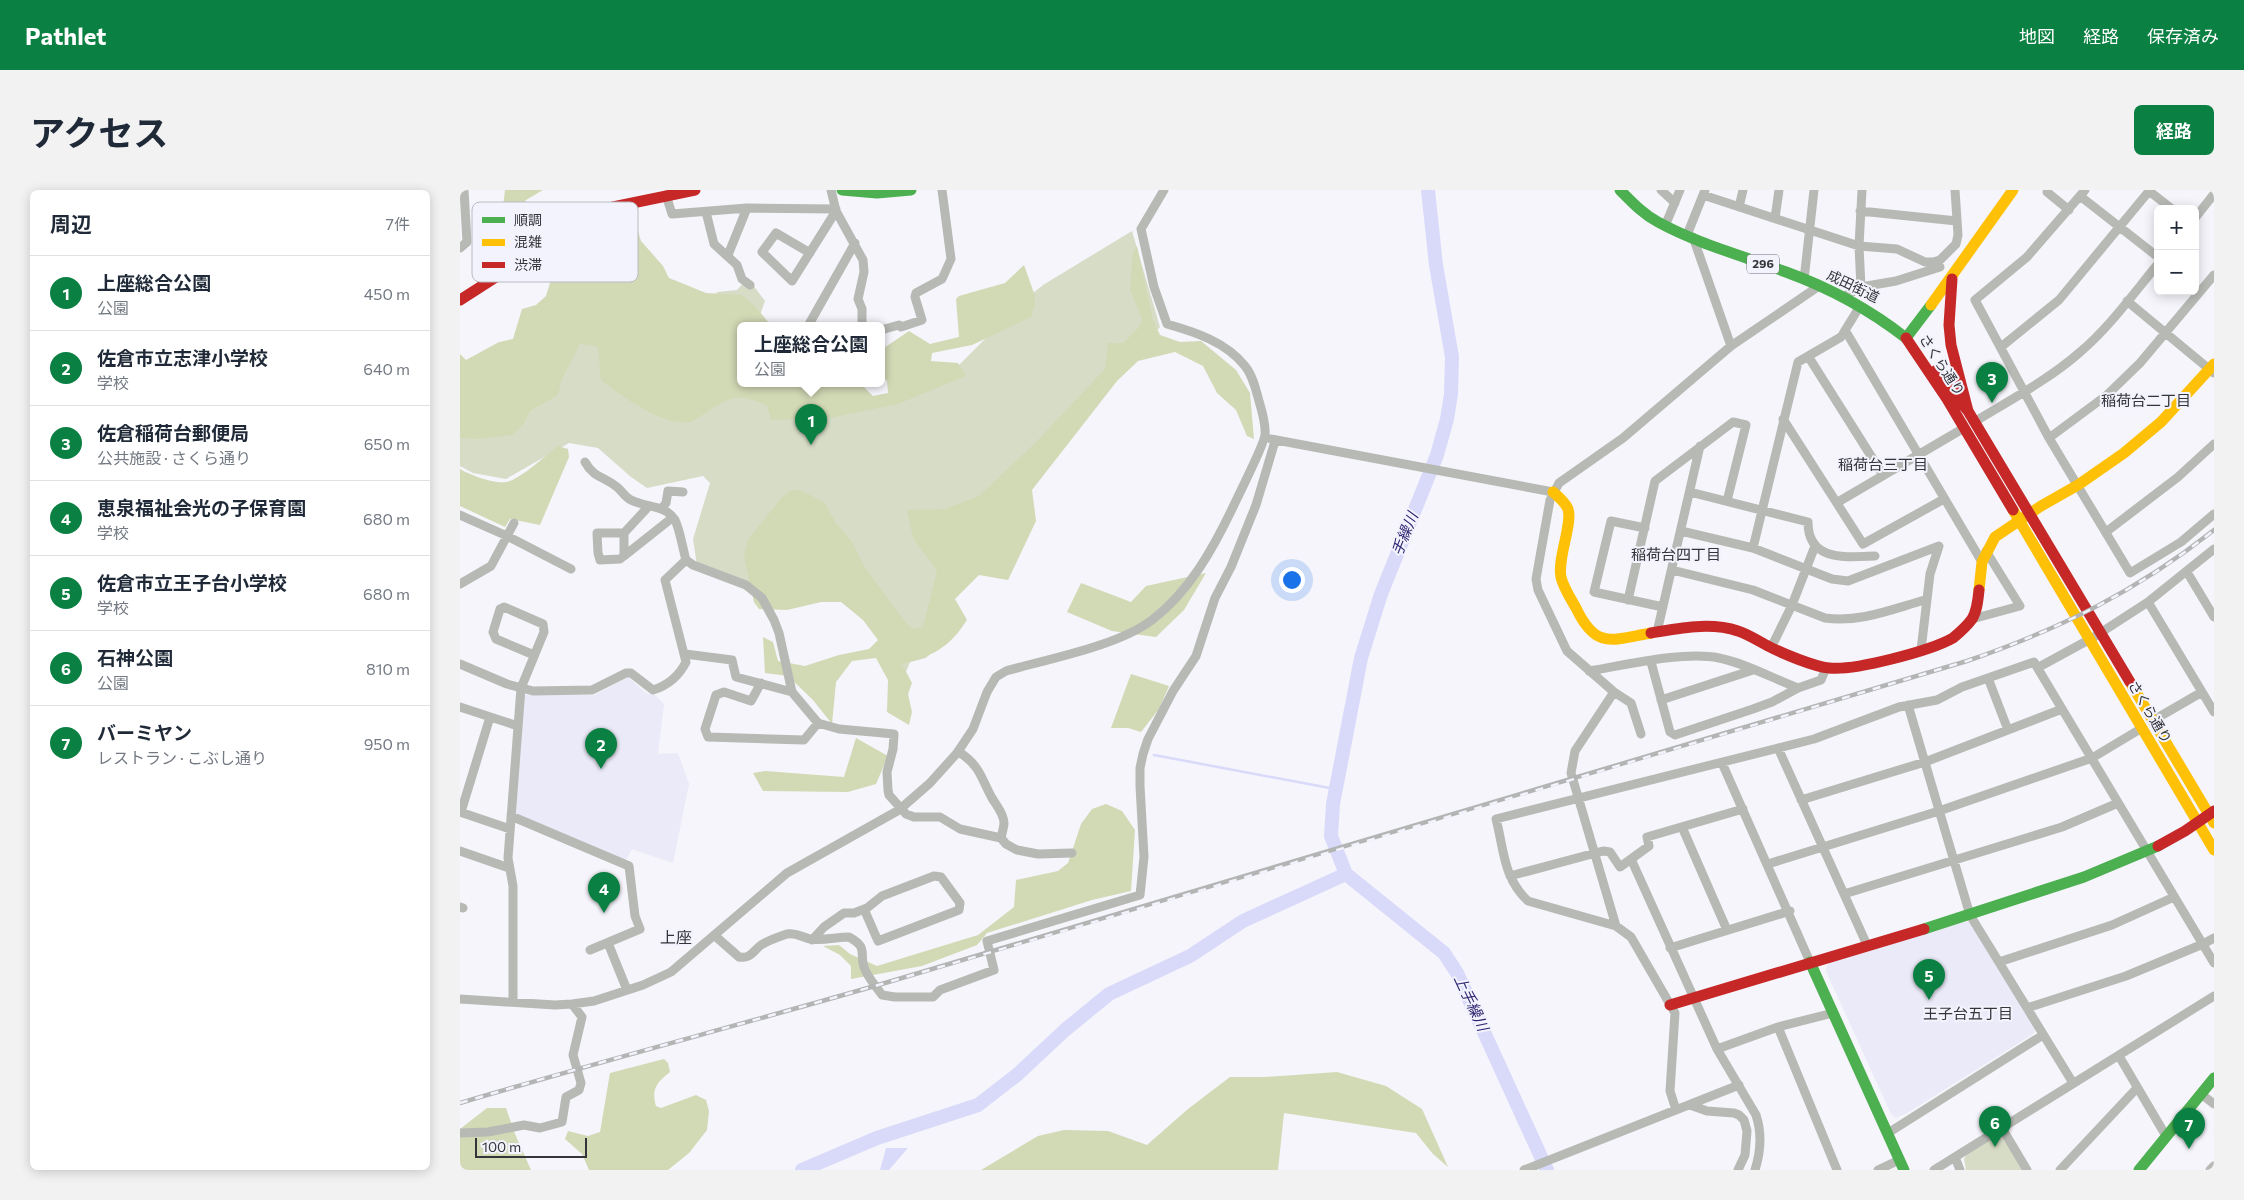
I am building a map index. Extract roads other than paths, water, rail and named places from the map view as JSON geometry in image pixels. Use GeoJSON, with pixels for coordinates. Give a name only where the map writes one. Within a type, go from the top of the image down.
{"type":"FeatureCollection","features":[{"type":"Feature","properties":{"kind":"main road"},"geometry":{"type":"LineString","coordinates":[[635,202],[695,190]]}},
{"type":"Feature","properties":{"kind":"main road"},"geometry":{"type":"LineString","coordinates":[[842,190],[877,193],[911,190]]}},
{"type":"Feature","properties":{"kind":"main road","name":"成田街道"},"geometry":{"type":"LineString","coordinates":[[1620,190],[1640,210],[1665,226],[1843,297],[1890,322],[1906,338]]}},
{"type":"Feature","properties":{"kind":"main road"},"geometry":{"type":"LineString","coordinates":[[1906,338],[1951,280],[1964,258],[2013,190]]}},
{"type":"Feature","properties":{"kind":"main road"},"geometry":{"type":"LineString","coordinates":[[1951,280],[1949,326],[1951,346],[1968,411]]}},
{"type":"Feature","properties":{"kind":"main road"},"geometry":{"type":"LineString","coordinates":[[460,300],[488,282]]}},
{"type":"Feature","properties":{"kind":"main road","name":"さくら通り"},"geometry":{"type":"LineString","coordinates":[[1906,338],[1968,411],[1969,425]]}},
{"type":"Feature","properties":{"kind":"main road","name":"さくら通り"},"geometry":{"type":"LineString","coordinates":[[1906,338],[1969,425],[2075,602],[2104,640],[2212,816]]}},
{"type":"Feature","properties":{"kind":"main road"},"geometry":{"type":"LineString","coordinates":[[1553,492],[1564,502],[1569,511],[1561,562],[1562,577],[1584,625],[1590,632],[1600,638],[1612,640],[1682,627],[1725,628],[1739,631],[1771,648],[1826,668],[1843,669],[1858,667],[1920,650],[1952,638],[1972,619],[1980,597],[1984,556],[1995,537],[2024,517],[2078,486],[2124,453],[2161,422],[2213,369]]}},
{"type":"Feature","properties":{"kind":"main road","name":"さくら通り"},"geometry":{"type":"LineString","coordinates":[[2075,602],[2093,646],[2214,850]]}},
{"type":"Feature","properties":{"kind":"main road"},"geometry":{"type":"LineString","coordinates":[[1670,1004],[1970,915],[2084,877],[2147,852],[2198,822],[2212,816]]}},
{"type":"Feature","properties":{"kind":"main road"},"geometry":{"type":"LineString","coordinates":[[1810,962],[1901,1165]]}},
{"type":"Feature","properties":{"kind":"main road"},"geometry":{"type":"LineString","coordinates":[[2139,1170],[2214,1078]]}},
{"type":"Feature","properties":{"kind":"street"},"geometry":{"type":"LineString","coordinates":[[460,248],[467,242],[464,190]]}},
{"type":"Feature","properties":{"kind":"street"},"geometry":{"type":"LineString","coordinates":[[831,190],[836,210],[863,260],[864,272],[858,300],[862,309],[862,322]]}},
{"type":"Feature","properties":{"kind":"street"},"geometry":{"type":"LineString","coordinates":[[885,329],[899,325],[901,327],[922,320],[915,297],[916,292],[942,280],[951,260],[942,190]]}},
{"type":"Feature","properties":{"kind":"street"},"geometry":{"type":"LineString","coordinates":[[460,999],[555,1005],[572,1004],[594,1001],[670,972],[787,873],[900,809],[930,783],[958,752],[973,729],[987,692],[996,677],[1006,671],[1110,641],[1133,632],[1152,620],[1175,598],[1210,552],[1265,436],[1261,409],[1254,384],[1246,367],[1199,333],[1166,324],[1154,287],[1141,229],[1164,190]]}},
{"type":"Feature","properties":{"kind":"street"},"geometry":{"type":"LineString","coordinates":[[1661,190],[1675,203]]}},
{"type":"Feature","properties":{"kind":"street"},"geometry":{"type":"LineString","coordinates":[[1739,206],[1743,190]]}},
{"type":"Feature","properties":{"kind":"street"},"geometry":{"type":"LineString","coordinates":[[1775,218],[1779,190]]}},
{"type":"Feature","properties":{"kind":"street"},"geometry":{"type":"LineString","coordinates":[[1804,280],[1814,190]]}},
{"type":"Feature","properties":{"kind":"street"},"geometry":{"type":"LineString","coordinates":[[1861,287],[1859,246],[1862,190]]}},
{"type":"Feature","properties":{"kind":"street"},"geometry":{"type":"LineString","coordinates":[[1843,297],[1861,287],[1896,281],[1940,263],[1956,244],[1958,234],[1956,190]]}},
{"type":"Feature","properties":{"kind":"street"},"geometry":{"type":"LineString","coordinates":[[1665,226],[1679,191]]}},
{"type":"Feature","properties":{"kind":"street"},"geometry":{"type":"LineString","coordinates":[[2001,347],[2059,300],[2150,191],[2167,205]]}},
{"type":"Feature","properties":{"kind":"street"},"geometry":{"type":"LineString","coordinates":[[1731,346],[1690,236],[1704,192],[1739,206],[1859,246],[1897,249],[1925,262],[1940,263]]}},
{"type":"Feature","properties":{"kind":"street"},"geometry":{"type":"LineString","coordinates":[[2047,192],[2069,210]]}},
{"type":"Feature","properties":{"kind":"street"},"geometry":{"type":"LineString","coordinates":[[2154,254],[2082,193],[2027,258],[1975,300],[2049,438],[2130,573],[2182,542],[2214,514]]}},
{"type":"Feature","properties":{"kind":"street"},"geometry":{"type":"LineString","coordinates":[[2199,213],[2214,194]]}},
{"type":"Feature","properties":{"kind":"street"},"geometry":{"type":"LineString","coordinates":[[666,195],[672,214],[747,208],[836,210]]}},
{"type":"Feature","properties":{"kind":"street"},"geometry":{"type":"LineString","coordinates":[[728,255],[747,208]]}},
{"type":"Feature","properties":{"kind":"street"},"geometry":{"type":"LineString","coordinates":[[810,253],[776,233],[762,252],[792,281],[810,253],[836,210]]}},
{"type":"Feature","properties":{"kind":"street"},"geometry":{"type":"LineString","coordinates":[[1860,210],[1957,222]]}},
{"type":"Feature","properties":{"kind":"street"},"geometry":{"type":"LineString","coordinates":[[706,212],[714,244],[737,265],[742,279],[750,285]]}},
{"type":"Feature","properties":{"kind":"street"},"geometry":{"type":"LineString","coordinates":[[810,322],[855,243]]}},
{"type":"Feature","properties":{"kind":"street"},"geometry":{"type":"LineString","coordinates":[[1940,263],[1951,280]]}},
{"type":"Feature","properties":{"kind":"street"},"geometry":{"type":"LineString","coordinates":[[1838,502],[2024,392],[2061,368],[2096,338],[2154,269]]}},
{"type":"Feature","properties":{"kind":"street"},"geometry":{"type":"LineString","coordinates":[[2049,438],[2107,395],[2166,334],[2214,275]]}},
{"type":"Feature","properties":{"kind":"street"},"geometry":{"type":"LineString","coordinates":[[1641,734],[1631,703],[1614,692],[1567,651],[1538,590],[1536,579],[1553,492],[1559,483],[1623,438],[1731,346],[1819,286]]}},
{"type":"Feature","properties":{"kind":"street"},"geometry":{"type":"LineString","coordinates":[[2127,301],[2166,334],[2213,369]]}},
{"type":"Feature","properties":{"kind":"street"},"geometry":{"type":"LineString","coordinates":[[1752,548],[1798,362],[1841,337],[1860,306]]}},
{"type":"Feature","properties":{"kind":"street"},"geometry":{"type":"LineString","coordinates":[[1845,330],[1944,500],[2020,606],[1972,619]]}},
{"type":"Feature","properties":{"kind":"street"},"geometry":{"type":"LineString","coordinates":[[1808,356],[1883,475]]}},
{"type":"Feature","properties":{"kind":"street"},"geometry":{"type":"LineString","coordinates":[[1783,419],[1838,502],[1863,544],[1944,500]]}},
{"type":"Feature","properties":{"kind":"street"},"geometry":{"type":"LineString","coordinates":[[1628,600],[1655,481],[1733,422],[1746,425],[1727,502]]}},
{"type":"Feature","properties":{"kind":"street"},"geometry":{"type":"LineString","coordinates":[[1265,436],[1275,441],[1553,492]]}},
{"type":"Feature","properties":{"kind":"street"},"geometry":{"type":"LineString","coordinates":[[714,935],[739,957],[744,958],[754,954],[759,946],[771,939],[789,934],[796,934],[812,940],[842,937],[856,940],[864,953],[863,967],[882,995],[933,997],[940,990],[994,970],[987,941],[1140,895],[1144,857],[1140,786],[1140,768],[1143,754],[1148,739],[1173,692],[1196,656],[1215,598],[1231,567],[1256,505],[1275,441]]}},
{"type":"Feature","properties":{"kind":"street"},"geometry":{"type":"LineString","coordinates":[[2106,532],[2178,477],[2214,444]]}},
{"type":"Feature","properties":{"kind":"street"},"geometry":{"type":"LineString","coordinates":[[1657,632],[1700,446]]}},
{"type":"Feature","properties":{"kind":"street"},"geometry":{"type":"LineString","coordinates":[[585,462],[591,472],[617,487],[632,500],[662,508],[672,518],[684,547],[686,560]]}},
{"type":"Feature","properties":{"kind":"street"},"geometry":{"type":"LineString","coordinates":[[662,508],[666,504],[668,491],[683,492]]}},
{"type":"Feature","properties":{"kind":"street"},"geometry":{"type":"LineString","coordinates":[[1690,492],[1808,522],[1808,534],[1815,546],[1835,557],[1875,556]]}},
{"type":"Feature","properties":{"kind":"street"},"geometry":{"type":"LineString","coordinates":[[624,556],[624,533],[649,506]]}},
{"type":"Feature","properties":{"kind":"street"},"geometry":{"type":"LineString","coordinates":[[460,515],[507,536],[571,569]]}},
{"type":"Feature","properties":{"kind":"street"},"geometry":{"type":"LineString","coordinates":[[624,533],[598,533],[600,560],[620,559],[672,518]]}},
{"type":"Feature","properties":{"kind":"street"},"geometry":{"type":"LineString","coordinates":[[1645,528],[1611,521],[1594,592],[1663,608]]}},
{"type":"Feature","properties":{"kind":"street"},"geometry":{"type":"LineString","coordinates":[[460,584],[491,566],[514,523]]}},
{"type":"Feature","properties":{"kind":"street"},"geometry":{"type":"LineString","coordinates":[[1681,531],[1752,548],[1832,579],[1848,581],[1939,546],[1930,574],[1920,650]]}},
{"type":"Feature","properties":{"kind":"street"},"geometry":{"type":"LineString","coordinates":[[1771,648],[1792,605],[1815,546]]}},
{"type":"Feature","properties":{"kind":"street"},"geometry":{"type":"LineString","coordinates":[[2038,668],[2094,637],[2148,602],[2214,549]]}},
{"type":"Feature","properties":{"kind":"street"},"geometry":{"type":"LineString","coordinates":[[460,664],[532,691],[592,690],[626,673],[630,673],[653,690],[671,682],[681,672],[686,662],[665,580],[686,560]]}},
{"type":"Feature","properties":{"kind":"street"},"geometry":{"type":"LineString","coordinates":[[686,560],[715,575],[746,586],[762,598],[779,633],[792,692],[818,723],[839,730],[894,734],[893,749],[887,772],[888,790],[900,809],[906,814],[914,817],[940,817],[960,829],[1001,838],[1006,844],[1017,850],[1038,854],[1072,853]]}},
{"type":"Feature","properties":{"kind":"street"},"geometry":{"type":"LineString","coordinates":[[1672,570],[1752,590],[1825,618],[1858,619],[1926,600]]}},
{"type":"Feature","properties":{"kind":"street"},"geometry":{"type":"LineString","coordinates":[[460,572],[469,578]]}},
{"type":"Feature","properties":{"kind":"street"},"geometry":{"type":"LineString","coordinates":[[2187,572],[2214,617]]}},
{"type":"Feature","properties":{"kind":"street"},"geometry":{"type":"LineString","coordinates":[[2148,602],[2214,712]]}},
{"type":"Feature","properties":{"kind":"street"},"geometry":{"type":"LineString","coordinates":[[513,1001],[513,886],[509,868],[510,829],[521,688],[544,632],[543,624],[504,607],[500,609],[493,632],[496,639],[534,655]]}},
{"type":"Feature","properties":{"kind":"street"},"geometry":{"type":"LineString","coordinates":[[685,654],[732,660],[736,677],[792,692]]}},
{"type":"Feature","properties":{"kind":"street"},"geometry":{"type":"LineString","coordinates":[[1589,671],[1686,656],[1709,657],[1730,661],[1798,688]]}},
{"type":"Feature","properties":{"kind":"street"},"geometry":{"type":"LineString","coordinates":[[1651,662],[1670,732],[1675,735],[1772,702],[1798,688],[1821,680],[1826,668]]}},
{"type":"Feature","properties":{"kind":"street"},"geometry":{"type":"LineString","coordinates":[[1676,1110],[1670,1091],[1676,1018],[1670,1004],[1631,937],[1616,926],[1528,900],[1520,893],[1505,865],[1496,819],[1814,739],[1908,705],[1937,700],[1962,687],[2034,662],[2214,963]]}},
{"type":"Feature","properties":{"kind":"street"},"geometry":{"type":"LineString","coordinates":[[1661,700],[1753,670]]}},
{"type":"Feature","properties":{"kind":"street"},"geometry":{"type":"LineString","coordinates":[[1988,678],[2008,730]]}},
{"type":"Feature","properties":{"kind":"street"},"geometry":{"type":"LineString","coordinates":[[761,683],[751,701],[724,692],[716,695],[705,729],[708,737],[804,740],[818,723]]}},
{"type":"Feature","properties":{"kind":"street"},"geometry":{"type":"LineString","coordinates":[[1614,692],[1606,706],[1593,721],[1572,759],[1571,773],[1616,926]]}},
{"type":"Feature","properties":{"kind":"street"},"geometry":{"type":"LineString","coordinates":[[2152,721],[2202,692]]}},
{"type":"Feature","properties":{"kind":"street"},"geometry":{"type":"LineString","coordinates":[[1908,705],[1970,915],[2074,1083]]}},
{"type":"Feature","properties":{"kind":"street"},"geometry":{"type":"LineString","coordinates":[[460,707],[518,726]]}},
{"type":"Feature","properties":{"kind":"street"},"geometry":{"type":"LineString","coordinates":[[1801,800],[1925,762],[2062,709]]}},
{"type":"Feature","properties":{"kind":"street"},"geometry":{"type":"LineString","coordinates":[[490,717],[460,812],[510,829]]}},
{"type":"Feature","properties":{"kind":"street"},"geometry":{"type":"LineString","coordinates":[[1768,864],[1939,811],[2092,758],[2142,728]]}},
{"type":"Feature","properties":{"kind":"street"},"geometry":{"type":"LineString","coordinates":[[1778,748],[1867,945]]}},
{"type":"Feature","properties":{"kind":"street"},"geometry":{"type":"LineString","coordinates":[[958,752],[969,759],[986,781],[990,795],[1003,816],[1004,823],[1001,838]]}},
{"type":"Feature","properties":{"kind":"street"},"geometry":{"type":"LineString","coordinates":[[1722,762],[1790,912],[1810,962]]}},
{"type":"Feature","properties":{"kind":"street"},"geometry":{"type":"LineString","coordinates":[[1844,894],[2062,827],[2118,803]]}},
{"type":"Feature","properties":{"kind":"street"},"geometry":{"type":"LineString","coordinates":[[1510,876],[1603,851],[1610,852],[1620,868],[1649,846],[1647,837],[1743,809]]}},
{"type":"Feature","properties":{"kind":"street"},"geometry":{"type":"LineString","coordinates":[[511,816],[629,866],[635,916],[640,929],[590,950]]}},
{"type":"Feature","properties":{"kind":"street"},"geometry":{"type":"LineString","coordinates":[[1682,827],[1727,930]]}},
{"type":"Feature","properties":{"kind":"street"},"geometry":{"type":"LineString","coordinates":[[460,851],[509,868]]}},
{"type":"Feature","properties":{"kind":"street"},"geometry":{"type":"LineString","coordinates":[[1631,859],[1717,1049],[1759,1123],[1760,1142],[1755,1170]]}},
{"type":"Feature","properties":{"kind":"street"},"geometry":{"type":"LineString","coordinates":[[812,940],[824,927],[844,913],[854,913],[864,909],[882,896],[934,876],[941,877],[960,903],[959,910],[878,941],[864,909]]}},
{"type":"Feature","properties":{"kind":"street"},"geometry":{"type":"LineString","coordinates":[[1999,962],[2112,925],[2174,897]]}},
{"type":"Feature","properties":{"kind":"street"},"geometry":{"type":"LineString","coordinates":[[1670,948],[1790,912]]}},
{"type":"Feature","properties":{"kind":"street"},"geometry":{"type":"LineString","coordinates":[[2028,1008],[2126,976],[2214,938]]}},
{"type":"Feature","properties":{"kind":"street"},"geometry":{"type":"LineString","coordinates":[[608,943],[627,990]]}},
{"type":"Feature","properties":{"kind":"street"},"geometry":{"type":"LineString","coordinates":[[1934,1170],[2214,996]]}},
{"type":"Feature","properties":{"kind":"street"},"geometry":{"type":"LineString","coordinates":[[460,1133],[488,1132],[524,1125],[540,1128],[562,1122],[566,1097],[578,1090],[581,1083],[573,1055],[582,1017],[572,1004]]}},
{"type":"Feature","properties":{"kind":"street"},"geometry":{"type":"LineString","coordinates":[[1717,1049],[1778,1027],[1833,1013]]}},
{"type":"Feature","properties":{"kind":"street"},"geometry":{"type":"LineString","coordinates":[[1778,1027],[1837,1170]]}},
{"type":"Feature","properties":{"kind":"street"},"geometry":{"type":"LineString","coordinates":[[1888,1133],[2043,1035]]}},
{"type":"Feature","properties":{"kind":"street"},"geometry":{"type":"LineString","coordinates":[[2119,1056],[2166,1136]]}},
{"type":"Feature","properties":{"kind":"street"},"geometry":{"type":"LineString","coordinates":[[1524,1170],[1739,1085]]}},
{"type":"Feature","properties":{"kind":"street"},"geometry":{"type":"LineString","coordinates":[[2060,1170],[2137,1088]]}},
{"type":"Feature","properties":{"kind":"street"},"geometry":{"type":"LineString","coordinates":[[2201,1094],[2214,1104]]}},
{"type":"Feature","properties":{"kind":"street"},"geometry":{"type":"LineString","coordinates":[[1690,1105],[1707,1111],[1734,1113],[1744,1120],[1747,1131],[1745,1155],[1738,1170]]}},
{"type":"Feature","properties":{"kind":"street"},"geometry":{"type":"LineString","coordinates":[[2002,1128],[2027,1170]]}},
{"type":"Feature","properties":{"kind":"street"},"geometry":{"type":"LineString","coordinates":[[1954,1157],[1960,1170]]}},
{"type":"Feature","properties":{"kind":"street"},"geometry":{"type":"LineString","coordinates":[[1878,1170],[1901,1165]]}},
{"type":"Feature","properties":{"kind":"street"},"geometry":{"type":"LineString","coordinates":[[2210,1170],[2214,1166]]}},
{"type":"Feature","properties":{"kind":"water"},"geometry":{"type":"Polygon","coordinates":[[[886,1148],[908,1148],[889,1170],[880,1170],[886,1148]]]}},
{"type":"Feature","properties":{"kind":"waterway","name":"手繰川"},"geometry":{"type":"LineString","coordinates":[[1346,874],[1331,836],[1333,804],[1361,658],[1381,594],[1437,455],[1447,419],[1451,394],[1452,357],[1436,265],[1428,190]]}},
{"type":"Feature","properties":{"kind":"waterway"},"geometry":{"type":"LineString","coordinates":[[1154,755],[1335,789]]}},
{"type":"Feature","properties":{"kind":"waterway","name":"上手繰川"},"geometry":{"type":"LineString","coordinates":[[1346,874],[1444,953],[1457,973],[1547,1170]]}},
{"type":"Feature","properties":{"kind":"waterway"},"geometry":{"type":"LineString","coordinates":[[802,1170],[877,1138],[978,1105],[1018,1074],[1065,1030],[1109,994],[1190,956],[1243,921],[1346,874]]}},
{"type":"Feature","properties":{"kind":"railway"},"geometry":{"type":"LineString","coordinates":[[460,1103],[1021,943],[1967,661],[2066,622],[2127,590],[2156,572],[2214,530]]}},
{"type":"Feature","properties":{"kind":"place","name":"佐倉稲荷台郵便局"},"geometry":{"type":"Point","coordinates":[1992,403]}},
{"type":"Feature","properties":{"kind":"place","name":"上座総合公園"},"geometry":{"type":"Point","coordinates":[811,445]}},
{"type":"Feature","properties":{"kind":"place","name":"佐倉市立志津小学校"},"geometry":{"type":"Point","coordinates":[601,769]}},
{"type":"Feature","properties":{"kind":"place","name":"恵泉福祉会光の子保育園"},"geometry":{"type":"Point","coordinates":[604,913]}},
{"type":"Feature","properties":{"kind":"place","name":"佐倉市立王子台小学校"},"geometry":{"type":"Point","coordinates":[1929,1000]}},
{"type":"Feature","properties":{"kind":"place","name":"石神公園"},"geometry":{"type":"Point","coordinates":[1995,1147]}},
{"type":"Feature","properties":{"kind":"place","name":"バーミヤン"},"geometry":{"type":"Point","coordinates":[2189,1149]}},
{"type":"Feature","properties":{"kind":"district","name":"稲荷台二丁目"},"geometry":{"type":"Point","coordinates":[2146,401]}},
{"type":"Feature","properties":{"kind":"district","name":"稲荷台三丁目"},"geometry":{"type":"Point","coordinates":[1883,465]}},
{"type":"Feature","properties":{"kind":"district","name":"稲荷台四丁目"},"geometry":{"type":"Point","coordinates":[1676,555]}},
{"type":"Feature","properties":{"kind":"district","name":"上座"},"geometry":{"type":"Point","coordinates":[676,937]}},
{"type":"Feature","properties":{"kind":"district","name":"王子台五丁目"},"geometry":{"type":"Point","coordinates":[1968,1014]}}]}
